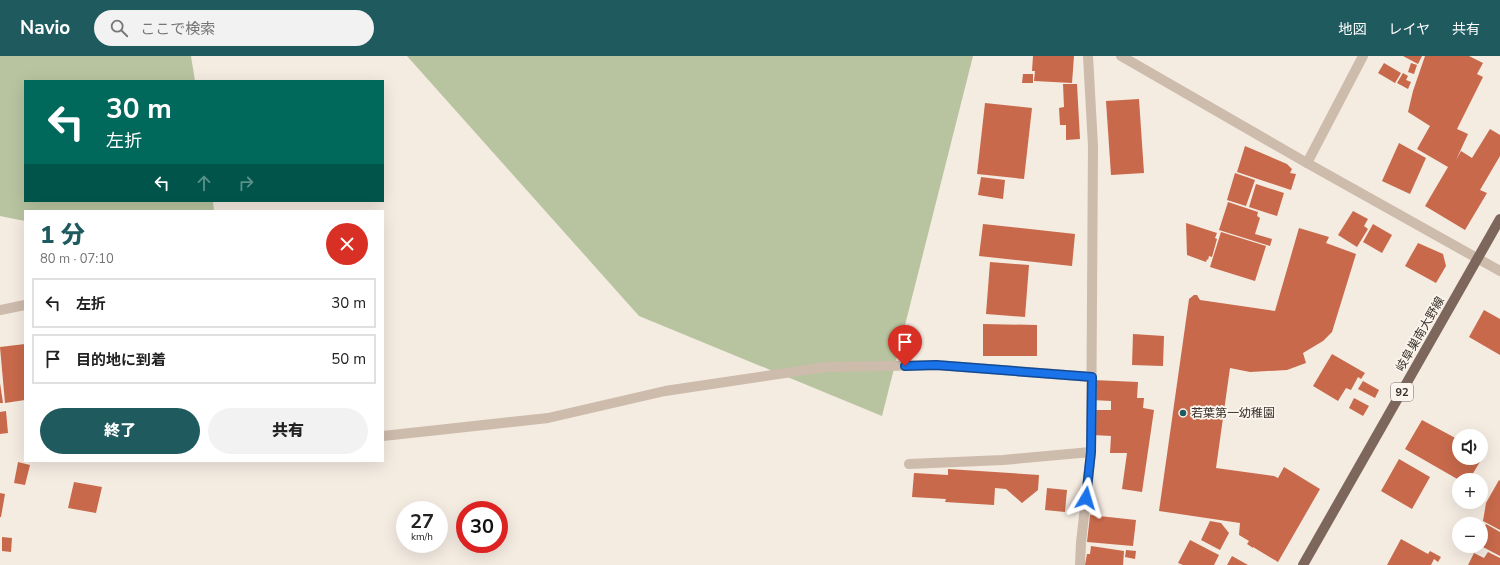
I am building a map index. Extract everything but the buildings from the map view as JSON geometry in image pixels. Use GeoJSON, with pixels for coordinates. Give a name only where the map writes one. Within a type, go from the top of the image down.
{"type":"FeatureCollection","features":[{"type":"Feature","properties":{"kind":"main road","name":"岐阜巣南大野線"},"geometry":{"type":"LineString","coordinates":[[1303,565],[1500,219]]}},
{"type":"Feature","properties":{"kind":"street"},"geometry":{"type":"LineString","coordinates":[[1080,565],[1091,452],[1093,146],[1088,56]]}},
{"type":"Feature","properties":{"kind":"street"},"geometry":{"type":"LineString","coordinates":[[1121,56],[1307,163],[1500,271]]}},
{"type":"Feature","properties":{"kind":"street"},"geometry":{"type":"LineString","coordinates":[[1307,163],[1363,56]]}},
{"type":"Feature","properties":{"kind":"street"},"geometry":{"type":"LineString","coordinates":[[0,310],[24,304]]}},
{"type":"Feature","properties":{"kind":"street"},"geometry":{"type":"LineString","coordinates":[[384,436],[548,418],[665,391],[826,367],[936,365],[1092,377]]}},
{"type":"Feature","properties":{"kind":"street"},"geometry":{"type":"LineString","coordinates":[[909,464],[1003,460],[1091,452]]}},
{"type":"Feature","properties":{"kind":"green space"},"geometry":{"type":"Polygon","coordinates":[[[0,56],[191,56],[195,80],[24,80],[24,202],[213,202],[214,210],[24,210],[24,221],[0,216],[0,56]]]}},
{"type":"Feature","properties":{"kind":"green space"},"geometry":{"type":"Polygon","coordinates":[[[407,56],[973,56],[882,416],[639,316],[407,56]]]}},
{"type":"Feature","properties":{"kind":"place","name":"若葉第一幼稚園"},"geometry":{"type":"Point","coordinates":[1183,413]}},
{"type":"Feature","properties":{"kind":"route"},"geometry":{"type":"LineString","coordinates":[[905,366],[936,365],[1092,377],[1091,452],[1086,498]]}}]}
